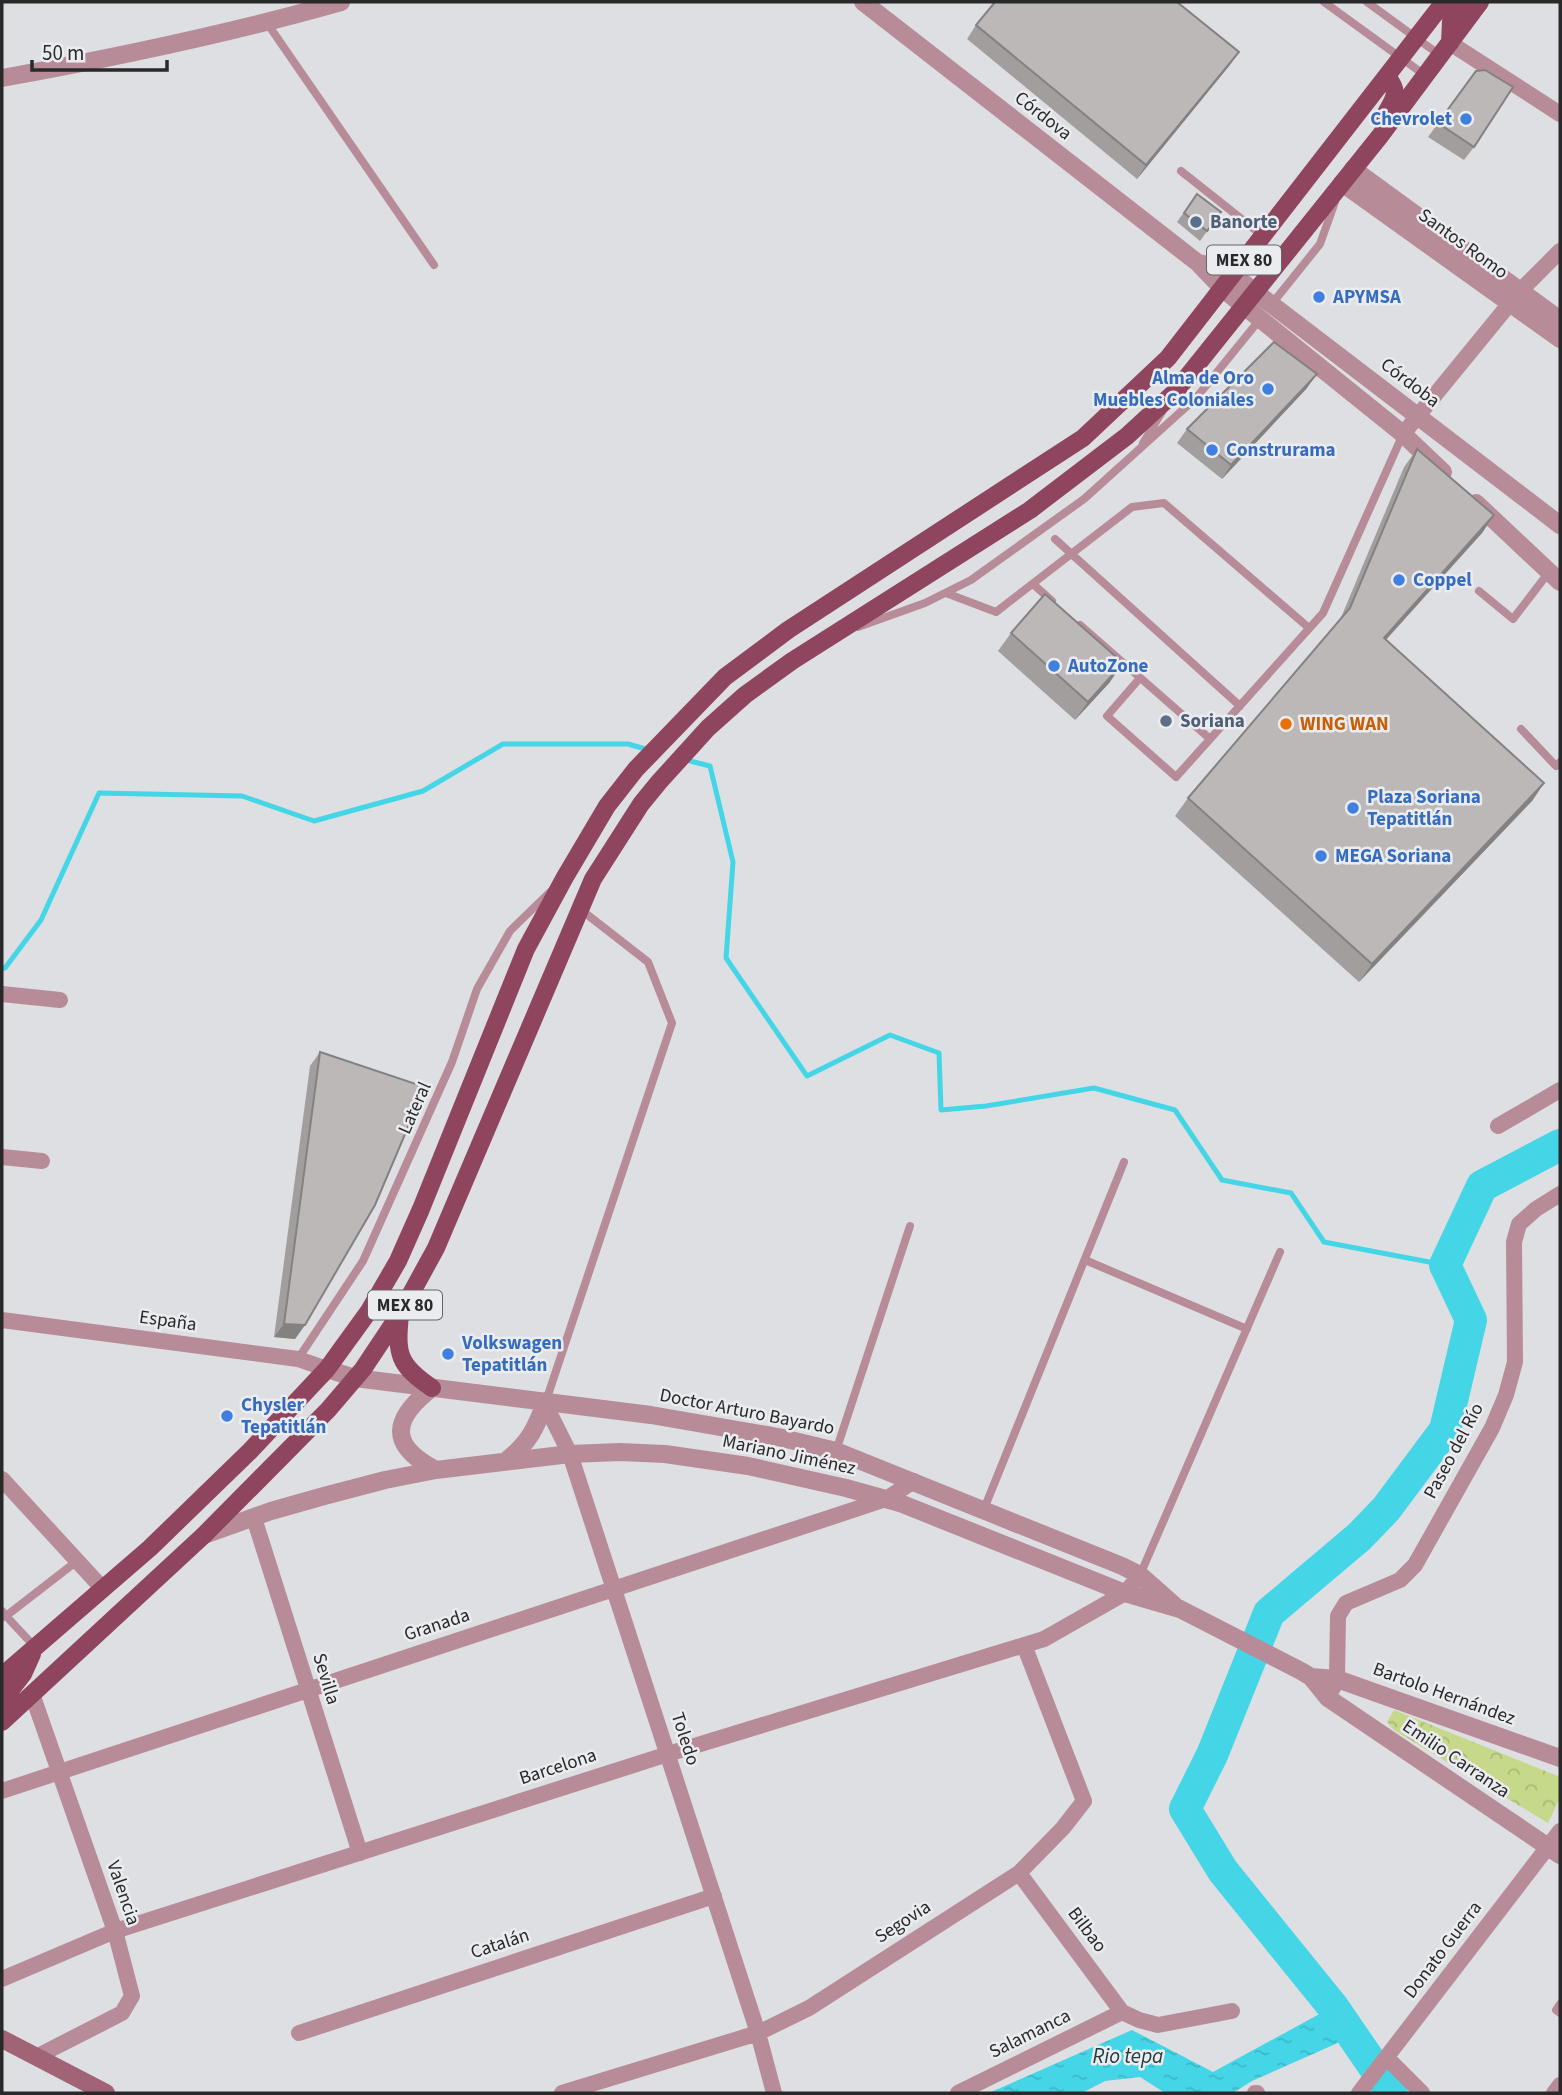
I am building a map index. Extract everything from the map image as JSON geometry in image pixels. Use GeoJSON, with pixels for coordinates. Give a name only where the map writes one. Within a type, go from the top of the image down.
{"type":"FeatureCollection","features":[{"type":"Feature","properties":{"kind":"main road","name":"MEX 80"},"geometry":{"type":"LineString","coordinates":[[2,1676],[150,1548],[240,1461],[327,1368],[369,1311],[398,1261],[421,1209],[526,949],[607,806],[636,769],[725,677],[788,630],[1083,438],[1168,358],[1444,2]]}},
{"type":"Feature","properties":{"kind":"main road"},"geometry":{"type":"LineString","coordinates":[[1446,49],[1451,21],[1460,2]]}},
{"type":"Feature","properties":{"kind":"main road","name":"MEX 80"},"geometry":{"type":"LineString","coordinates":[[2,1722],[204,1535],[328,1410],[355,1378],[401,1312],[436,1248],[593,879],[641,804],[659,782],[708,728],[745,695],[1030,510],[1126,436],[1175,392],[1380,136],[1480,2]]}},
{"type":"Feature","properties":{"kind":"main road"},"geometry":{"type":"LineString","coordinates":[[1380,136],[1381,121],[1396,92],[1396,87],[1387,77]]}},
{"type":"Feature","properties":{"kind":"main road"},"geometry":{"type":"LineString","coordinates":[[401,1312],[397,1342],[403,1364],[432,1388]]}},
{"type":"Feature","properties":{"kind":"main road"},"geometry":{"type":"LineString","coordinates":[[2,1701],[23,1674],[34,1647]]}},
{"type":"Feature","properties":{"kind":"main road"},"geometry":{"type":"LineString","coordinates":[[5,2045],[36,2057],[106,2093]]}},
{"type":"Feature","properties":{"kind":"street"},"geometry":{"type":"LineString","coordinates":[[2,78],[133,54],[267,23],[341,2]]}},
{"type":"Feature","properties":{"kind":"street","name":"Córdova"},"geometry":{"type":"LineString","coordinates":[[864,2],[1198,263],[1215,267],[1228,282]]}},
{"type":"Feature","properties":{"kind":"street"},"geometry":{"type":"LineString","coordinates":[[1446,49],[1560,114]]}},
{"type":"Feature","properties":{"kind":"street","name":"Santos Romo"},"geometry":{"type":"LineString","coordinates":[[1347,176],[1515,297],[1560,339]]}},
{"type":"Feature","properties":{"kind":"street"},"geometry":{"type":"LineString","coordinates":[[1403,435],[1515,297],[1560,251]]}},
{"type":"Feature","properties":{"kind":"street"},"geometry":{"type":"LineString","coordinates":[[1228,282],[1244,306],[1259,320],[1403,435],[1555,577]]}},
{"type":"Feature","properties":{"kind":"street","name":"Córdoba"},"geometry":{"type":"LineString","coordinates":[[1228,282],[1256,292],[1560,524]]}},
{"type":"Feature","properties":{"kind":"street","name":"Santos Romo"},"geometry":{"type":"LineString","coordinates":[[1515,297],[1560,320]]}},
{"type":"Feature","properties":{"kind":"street"},"geometry":{"type":"LineString","coordinates":[[2,993],[60,1000]]}},
{"type":"Feature","properties":{"kind":"street"},"geometry":{"type":"LineString","coordinates":[[1498,1126],[1560,1090]]}},
{"type":"Feature","properties":{"kind":"street"},"geometry":{"type":"LineString","coordinates":[[2,1157],[42,1161]]}},
{"type":"Feature","properties":{"kind":"street","name":"Paseo del Río"},"geometry":{"type":"LineString","coordinates":[[1328,1698],[1337,1679],[1338,1616],[1346,1603],[1400,1580],[1416,1565],[1492,1428],[1506,1395],[1515,1362],[1514,1242],[1519,1224],[1560,1194]]}},
{"type":"Feature","properties":{"kind":"street","name":"España"},"geometry":{"type":"LineString","coordinates":[[2,1320],[298,1359],[327,1368]]}},
{"type":"Feature","properties":{"kind":"street","name":"Doctor Arturo Bayardo"},"geometry":{"type":"LineString","coordinates":[[327,1368],[355,1378],[700,1422],[836,1451],[984,1509],[1140,1575],[1180,1609]]}},
{"type":"Feature","properties":{"kind":"street"},"geometry":{"type":"LineString","coordinates":[[432,1388],[414,1401],[407,1412],[401,1433],[404,1445],[411,1455],[436,1470]]}},
{"type":"Feature","properties":{"kind":"street"},"geometry":{"type":"LineString","coordinates":[[507,1460],[524,1446],[533,1434],[547,1401]]}},
{"type":"Feature","properties":{"kind":"street","name":"Toledo"},"geometry":{"type":"LineString","coordinates":[[547,1401],[549,1412],[570,1454],[614,1588],[758,2033],[774,2093]]}},
{"type":"Feature","properties":{"kind":"street","name":"Mariano Jiménez"},"geometry":{"type":"LineString","coordinates":[[204,1535],[385,1480],[436,1470],[570,1454],[620,1452],[698,1458],[807,1479],[886,1499],[1125,1593],[1180,1609],[1306,1674],[1328,1698]]}},
{"type":"Feature","properties":{"kind":"street"},"geometry":{"type":"LineString","coordinates":[[2,1479],[103,1589]]}},
{"type":"Feature","properties":{"kind":"street","name":"Granada"},"geometry":{"type":"LineString","coordinates":[[2,1791],[886,1499],[914,1481]]}},
{"type":"Feature","properties":{"kind":"street","name":"Sevilla"},"geometry":{"type":"LineString","coordinates":[[254,1518],[360,1853]]}},
{"type":"Feature","properties":{"kind":"street"},"geometry":{"type":"LineString","coordinates":[[1125,1593],[1140,1575]]}},
{"type":"Feature","properties":{"kind":"street","name":"Barcelona"},"geometry":{"type":"LineString","coordinates":[[2,1979],[115,1931],[668,1754],[1044,1639],[1125,1593]]}},
{"type":"Feature","properties":{"kind":"street","name":"Segovia"},"geometry":{"type":"LineString","coordinates":[[562,2093],[758,2033],[809,2008],[1019,1873],[1063,1828],[1084,1801],[1024,1645]]}},
{"type":"Feature","properties":{"kind":"street","name":"Bartolo Hernández"},"geometry":{"type":"LineString","coordinates":[[1306,1674],[1337,1679],[1560,1758]]}},
{"type":"Feature","properties":{"kind":"street","name":"Valencia"},"geometry":{"type":"LineString","coordinates":[[32,1694],[115,1931],[132,1996],[122,2013],[36,2057]]}},
{"type":"Feature","properties":{"kind":"street","name":"Emilio Carranza"},"geometry":{"type":"LineString","coordinates":[[1328,1698],[1554,1851]]}},
{"type":"Feature","properties":{"kind":"street","name":"Donato Guerra"},"geometry":{"type":"LineString","coordinates":[[1360,2092],[1554,1851],[1560,1831]]}},
{"type":"Feature","properties":{"kind":"street","name":"Bilbao"},"geometry":{"type":"LineString","coordinates":[[1019,1873],[1122,2012]]}},
{"type":"Feature","properties":{"kind":"street","name":"Catalán"},"geometry":{"type":"LineString","coordinates":[[299,2032],[714,1896]]}},
{"type":"Feature","properties":{"kind":"street"},"geometry":{"type":"LineString","coordinates":[[1122,2012],[1158,2025],[1232,2011]]}},
{"type":"Feature","properties":{"kind":"street","name":"Salamanca"},"geometry":{"type":"LineString","coordinates":[[958,2093],[1122,2012]]}},
{"type":"Feature","properties":{"kind":"street"},"geometry":{"type":"LineString","coordinates":[[1384,2062],[1422,2093]]}},
{"type":"Feature","properties":{"kind":"street"},"geometry":{"type":"LineString","coordinates":[[1554,2093],[1560,2085]]}},
{"type":"Feature","properties":{"kind":"lane"},"geometry":{"type":"LineString","coordinates":[[1324,2],[1426,76]]}},
{"type":"Feature","properties":{"kind":"lane"},"geometry":{"type":"LineString","coordinates":[[1367,2],[1416,38],[1446,49]]}},
{"type":"Feature","properties":{"kind":"lane"},"geometry":{"type":"LineString","coordinates":[[267,23],[434,265]]}},
{"type":"Feature","properties":{"kind":"lane"},"geometry":{"type":"LineString","coordinates":[[1181,171],[1262,236]]}},
{"type":"Feature","properties":{"kind":"lane"},"geometry":{"type":"LineString","coordinates":[[829,638],[946,593],[971,580],[1074,506],[1138,451],[1196,398],[1320,244],[1347,176]]}},
{"type":"Feature","properties":{"kind":"lane"},"geometry":{"type":"LineString","coordinates":[[1138,451],[1175,392]]}},
{"type":"Feature","properties":{"kind":"lane"},"geometry":{"type":"LineString","coordinates":[[1140,678],[1107,716],[1176,777],[1209,737],[1323,613],[1403,435]]}},
{"type":"Feature","properties":{"kind":"lane"},"geometry":{"type":"LineString","coordinates":[[946,593],[996,612],[1132,507],[1164,503],[1309,628]]}},
{"type":"Feature","properties":{"kind":"lane"},"geometry":{"type":"LineString","coordinates":[[1055,538],[1240,706]]}},
{"type":"Feature","properties":{"kind":"lane"},"geometry":{"type":"LineString","coordinates":[[1479,591],[1513,619],[1555,577]]}},
{"type":"Feature","properties":{"kind":"lane"},"geometry":{"type":"LineString","coordinates":[[1033,584],[1062,610]]}},
{"type":"Feature","properties":{"kind":"lane"},"geometry":{"type":"LineString","coordinates":[[1072,618],[1209,737]]}},
{"type":"Feature","properties":{"kind":"lane"},"geometry":{"type":"LineString","coordinates":[[1521,729],[1556,766],[1560,762]]}},
{"type":"Feature","properties":{"kind":"lane","name":"Lateral"},"geometry":{"type":"LineString","coordinates":[[298,1359],[363,1261],[452,1062],[477,989],[510,931],[565,877]]}},
{"type":"Feature","properties":{"kind":"lane"},"geometry":{"type":"LineString","coordinates":[[547,1401],[672,1023],[648,962],[580,909]]}},
{"type":"Feature","properties":{"kind":"lane"},"geometry":{"type":"LineString","coordinates":[[984,1509],[1124,1162]]}},
{"type":"Feature","properties":{"kind":"lane"},"geometry":{"type":"LineString","coordinates":[[836,1451],[910,1226]]}},
{"type":"Feature","properties":{"kind":"lane"},"geometry":{"type":"LineString","coordinates":[[1140,1575],[1280,1252]]}},
{"type":"Feature","properties":{"kind":"lane"},"geometry":{"type":"LineString","coordinates":[[1085,1260],[1247,1329]]}},
{"type":"Feature","properties":{"kind":"lane"},"geometry":{"type":"LineString","coordinates":[[34,1647],[3,1615],[77,1561]]}},
{"type":"Feature","properties":{"kind":"lane"},"geometry":{"type":"LineString","coordinates":[[1560,2004],[1556,2010],[1560,2013]]}},
{"type":"Feature","properties":{"kind":"green space"},"geometry":{"type":"Polygon","coordinates":[[[1394,1710],[1560,1777],[1560,1798],[1548,1823],[1394,1730],[1387,1722],[1394,1710]]]}},
{"type":"Feature","properties":{"kind":"water","name":"Rio tepa"},"geometry":{"type":"Polygon","coordinates":[[[1325,2011],[1340,2042],[1252,2081],[1233,2093],[1165,2093],[1140,2077],[1105,2081],[1082,2093],[989,2093],[1132,2030],[1213,2072],[1325,2011]]]}},
{"type":"Feature","properties":{"kind":"building"},"geometry":{"type":"Polygon","coordinates":[[[995,2],[1177,2],[1239,52],[1146,165],[976,25],[995,2]]]}},
{"type":"Feature","properties":{"kind":"building","name":"Chevrolet"},"geometry":{"type":"Polygon","coordinates":[[[1485,70],[1513,87],[1474,147],[1438,123],[1476,71],[1485,70]]]}},
{"type":"Feature","properties":{"kind":"building"},"geometry":{"type":"Polygon","coordinates":[[[1197,194],[1221,212],[1207,231],[1184,213],[1197,194]]]}},
{"type":"Feature","properties":{"kind":"building"},"geometry":{"type":"Polygon","coordinates":[[[1274,342],[1317,374],[1231,465],[1187,429],[1274,342]]]}},
{"type":"Feature","properties":{"kind":"building","name":"Plaza Soriana Tepatitlán"},"geometry":{"type":"Polygon","coordinates":[[[1417,449],[1494,515],[1384,638],[1544,783],[1372,964],[1188,798],[1350,608],[1417,449]]]}},
{"type":"Feature","properties":{"kind":"building"},"geometry":{"type":"Polygon","coordinates":[[[1045,594],[1123,663],[1088,702],[1011,633],[1045,594]]]}},
{"type":"Feature","properties":{"kind":"building"},"geometry":{"type":"Polygon","coordinates":[[[320,1052],[425,1087],[375,1205],[305,1325],[284,1324],[320,1052]]]}},
{"type":"Feature","properties":{"kind":"waterway"},"geometry":{"type":"LineString","coordinates":[[2,968],[5,968],[41,920],[99,793],[242,796],[314,821],[423,791],[503,744],[628,744],[649,750]]}},
{"type":"Feature","properties":{"kind":"waterway"},"geometry":{"type":"LineString","coordinates":[[686,760],[710,766],[733,862],[726,958],[807,1076],[890,1035],[939,1053],[941,1110],[986,1106],[1094,1088],[1175,1110],[1222,1180],[1291,1193],[1324,1242],[1445,1265]]}},
{"type":"Feature","properties":{"kind":"waterway"},"geometry":{"type":"LineString","coordinates":[[1392,2093],[1333,2007],[1223,1871],[1185,1809],[1212,1755],[1269,1613],[1359,1537],[1386,1509],[1445,1430],[1471,1320],[1445,1265],[1482,1186],[1560,1145]]}},
{"type":"Feature","properties":{"kind":"place","name":"Chevrolet"},"geometry":{"type":"Point","coordinates":[1466,119]}},
{"type":"Feature","properties":{"kind":"place","name":"Banorte"},"geometry":{"type":"Point","coordinates":[1196,222]}},
{"type":"Feature","properties":{"kind":"place","name":"APYMSA"},"geometry":{"type":"Point","coordinates":[1319,297]}},
{"type":"Feature","properties":{"kind":"place","name":"Alma de Oro Muebles Coloniales"},"geometry":{"type":"Point","coordinates":[1268,389]}},
{"type":"Feature","properties":{"kind":"place","name":"Construrama"},"geometry":{"type":"Point","coordinates":[1212,450]}},
{"type":"Feature","properties":{"kind":"place","name":"Coppel"},"geometry":{"type":"Point","coordinates":[1399,580]}},
{"type":"Feature","properties":{"kind":"place","name":"AutoZone"},"geometry":{"type":"Point","coordinates":[1054,666]}},
{"type":"Feature","properties":{"kind":"place","name":"Soriana"},"geometry":{"type":"Point","coordinates":[1166,721]}},
{"type":"Feature","properties":{"kind":"place","name":"WING WAN"},"geometry":{"type":"Point","coordinates":[1286,724]}},
{"type":"Feature","properties":{"kind":"place","name":"Plaza Soriana Tepatitlán"},"geometry":{"type":"Point","coordinates":[1353,808]}},
{"type":"Feature","properties":{"kind":"place","name":"MEGA Soriana"},"geometry":{"type":"Point","coordinates":[1321,856]}},
{"type":"Feature","properties":{"kind":"place","name":"Volkswagen Tepatitlán"},"geometry":{"type":"Point","coordinates":[448,1354]}},
{"type":"Feature","properties":{"kind":"place","name":"Chysler Tepatitlán"},"geometry":{"type":"Point","coordinates":[227,1416]}}]}
